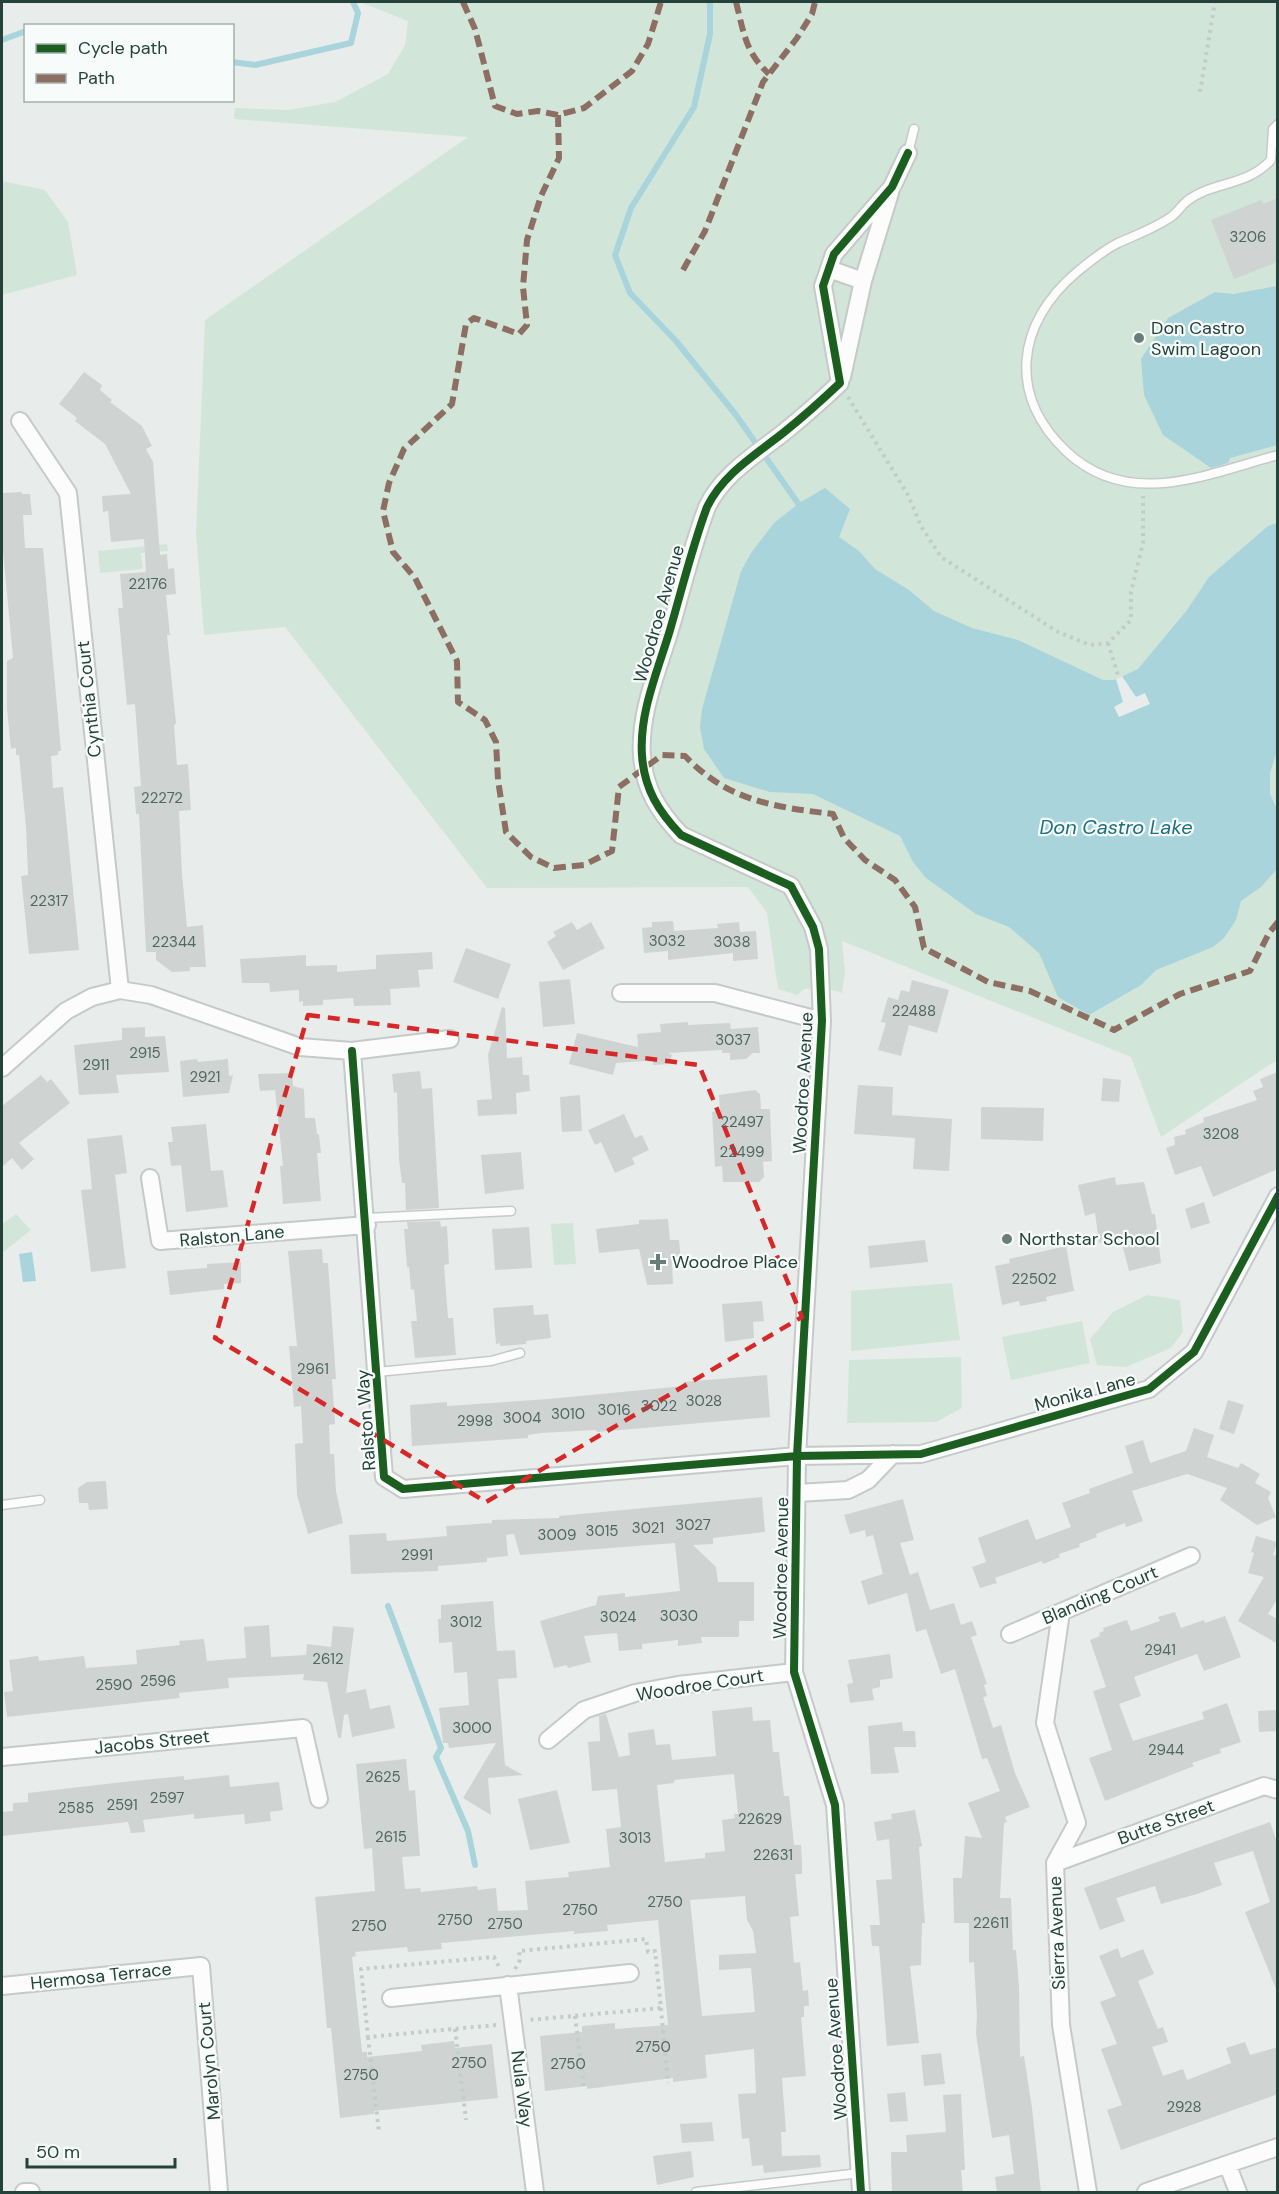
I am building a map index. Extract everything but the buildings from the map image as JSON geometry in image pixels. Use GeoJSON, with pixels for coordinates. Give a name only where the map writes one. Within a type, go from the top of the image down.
{"type":"FeatureCollection","features":[{"type":"Feature","properties":{"kind":"street"},"geometry":{"type":"LineString","coordinates":[[840,383],[863,281],[892,187],[908,153]]}},
{"type":"Feature","properties":{"kind":"street"},"geometry":{"type":"LineString","coordinates":[[840,383],[823,286],[834,254],[892,187]]}},
{"type":"Feature","properties":{"kind":"street"},"geometry":{"type":"LineString","coordinates":[[829,268],[863,281]]}},
{"type":"Feature","properties":{"kind":"street","name":"Woodroe Avenue"},"geometry":{"type":"LineString","coordinates":[[840,383],[784,432],[737,468],[717,489],[700,528],[645,717],[642,743],[644,770],[658,810],[681,835],[791,886],[813,927],[819,949],[822,1022],[797,1456],[794,1672],[835,1805],[861,2193]]}},
{"type":"Feature","properties":{"kind":"street","name":"Cynthia Court"},"geometry":{"type":"LineString","coordinates":[[20,421],[68,493],[120,990]]}},
{"type":"Feature","properties":{"kind":"street"},"geometry":{"type":"LineString","coordinates":[[2,1068],[66,1011],[92,997],[120,990],[152,995],[300,1047],[352,1052],[450,1039]]}},
{"type":"Feature","properties":{"kind":"street"},"geometry":{"type":"LineString","coordinates":[[621,993],[715,993],[822,1022]]}},
{"type":"Feature","properties":{"kind":"street","name":"Ralston Way"},"geometry":{"type":"LineString","coordinates":[[352,1052],[367,1222],[384,1477],[403,1490],[797,1456]]}},
{"type":"Feature","properties":{"kind":"street","name":"Ralston Lane"},"geometry":{"type":"LineString","coordinates":[[150,1178],[160,1241],[367,1222]]}},
{"type":"Feature","properties":{"kind":"street","name":"Monika Lane"},"geometry":{"type":"LineString","coordinates":[[797,1456],[921,1454],[1149,1389],[1194,1352],[1270,1222],[1278,1196]]}},
{"type":"Feature","properties":{"kind":"street"},"geometry":{"type":"LineString","coordinates":[[798,1493],[848,1490],[868,1480],[894,1454]]}},
{"type":"Feature","properties":{"kind":"street","name":"Blanding Court"},"geometry":{"type":"LineString","coordinates":[[1010,1634],[1191,1557]]}},
{"type":"Feature","properties":{"kind":"street","name":"Sierra Avenue"},"geometry":{"type":"LineString","coordinates":[[1061,1612],[1045,1723],[1077,1822],[1054,1863],[1061,2025],[1088,2193]]}},
{"type":"Feature","properties":{"kind":"street","name":"Woodroe Court"},"geometry":{"type":"LineString","coordinates":[[548,1740],[584,1710],[635,1694],[678,1685],[794,1672]]}},
{"type":"Feature","properties":{"kind":"street","name":"Jacobs Street"},"geometry":{"type":"LineString","coordinates":[[2,1757],[303,1728],[319,1799]]}},
{"type":"Feature","properties":{"kind":"street","name":"Butte Street"},"geometry":{"type":"LineString","coordinates":[[1054,1863],[1264,1786],[1278,1790]]}},
{"type":"Feature","properties":{"kind":"street","name":"Hermosa Terrace"},"geometry":{"type":"LineString","coordinates":[[2,1986],[201,1966]]}},
{"type":"Feature","properties":{"kind":"street","name":"Marolyn Court"},"geometry":{"type":"LineString","coordinates":[[201,1966],[219,2193]]}},
{"type":"Feature","properties":{"kind":"street"},"geometry":{"type":"LineString","coordinates":[[392,1998],[630,1973]]}},
{"type":"Feature","properties":{"kind":"street","name":"Nula Way"},"geometry":{"type":"LineString","coordinates":[[508,1985],[535,2193]]}},
{"type":"Feature","properties":{"kind":"street"},"geometry":{"type":"LineString","coordinates":[[1146,2193],[1278,2147]]}},
{"type":"Feature","properties":{"kind":"street"},"geometry":{"type":"LineString","coordinates":[[1228,2166],[1238,2193]]}},
{"type":"Feature","properties":{"kind":"lane"},"geometry":{"type":"LineString","coordinates":[[1278,124],[1273,129],[1271,160],[1264,167],[1246,179],[1187,201],[1173,217],[1115,244],[1077,272],[1040,314],[1025,365],[1026,388],[1037,414],[1068,454],[1113,480],[1139,485],[1157,485],[1209,474],[1278,455]]}},
{"type":"Feature","properties":{"kind":"lane"},"geometry":{"type":"LineString","coordinates":[[908,153],[914,129]]}},
{"type":"Feature","properties":{"kind":"lane"},"geometry":{"type":"LineString","coordinates":[[367,1222],[511,1211]]}},
{"type":"Feature","properties":{"kind":"lane"},"geometry":{"type":"LineString","coordinates":[[377,1372],[491,1361],[520,1353]]}},
{"type":"Feature","properties":{"kind":"lane"},"geometry":{"type":"LineString","coordinates":[[2,1505],[40,1500]]}},
{"type":"Feature","properties":{"kind":"lane"},"geometry":{"type":"LineString","coordinates":[[696,2193],[860,2173]]}},
{"type":"Feature","properties":{"kind":"path"},"geometry":{"type":"LineString","coordinates":[[1200,92],[1215,2]]}},
{"type":"Feature","properties":{"kind":"path"},"geometry":{"type":"LineString","coordinates":[[840,383],[941,557],[1059,632],[1090,645],[1108,643],[1131,620],[1131,592],[1143,543],[1145,521],[1143,498],[1139,485]]}},
{"type":"Feature","properties":{"kind":"path"},"geometry":{"type":"LineString","coordinates":[[1108,643],[1119,678]]}},
{"type":"Feature","properties":{"kind":"path"},"geometry":{"type":"LineString","coordinates":[[657,1972],[668,2083]]}},
{"type":"Feature","properties":{"kind":"path"},"geometry":{"type":"LineString","coordinates":[[528,2020],[661,2008]]}},
{"type":"Feature","properties":{"kind":"path"},"geometry":{"type":"LineString","coordinates":[[575,2016],[584,2089]]}},
{"type":"Feature","properties":{"kind":"path"},"geometry":{"type":"LineString","coordinates":[[455,2029],[466,2120]]}},
{"type":"Feature","properties":{"kind":"path"},"geometry":{"type":"LineString","coordinates":[[368,2037],[379,2132]]}},
{"type":"Feature","properties":{"kind":"highlighted area"},"geometry":{"type":"Polygon","coordinates":[[[308,1015],[699,1065],[802,1317],[486,1502],[215,1338],[308,1015]]]}},
{"type":"Feature","properties":{"kind":"green space"},"geometry":{"type":"Polygon","coordinates":[[[360,2],[1277,2],[1277,1060],[1161,1137],[1131,1057],[842,941],[845,971],[842,993],[826,988],[804,989],[797,995],[778,989],[767,913],[748,887],[487,888],[285,627],[204,635],[196,533],[205,320],[468,137],[234,119],[235,108],[287,110],[335,102],[388,74],[405,45],[408,21],[360,2]]]}},
{"type":"Feature","properties":{"kind":"green space"},"geometry":{"type":"Polygon","coordinates":[[[2,181],[45,190],[68,222],[77,275],[2,295],[2,181]]]}},
{"type":"Feature","properties":{"kind":"green space"},"geometry":{"type":"Polygon","coordinates":[[[167,544],[168,551],[141,553],[143,569],[100,573],[98,551],[167,544]]]}},
{"type":"Feature","properties":{"kind":"green space"},"geometry":{"type":"Polygon","coordinates":[[[16,1214],[31,1230],[2,1253],[2,1224],[16,1214]]]}},
{"type":"Feature","properties":{"kind":"green space"},"geometry":{"type":"Polygon","coordinates":[[[573,1223],[576,1264],[554,1265],[551,1224],[573,1223]]]}},
{"type":"Feature","properties":{"kind":"green space"},"geometry":{"type":"Polygon","coordinates":[[[952,1283],[960,1340],[851,1351],[851,1291],[952,1283]]]}},
{"type":"Feature","properties":{"kind":"green space"},"geometry":{"type":"Polygon","coordinates":[[[1147,1295],[1180,1300],[1183,1332],[1171,1348],[1126,1367],[1097,1365],[1090,1339],[1113,1312],[1147,1295]]]}},
{"type":"Feature","properties":{"kind":"green space"},"geometry":{"type":"Polygon","coordinates":[[[1082,1321],[1090,1363],[1011,1380],[1002,1337],[1082,1321]]]}},
{"type":"Feature","properties":{"kind":"green space"},"geometry":{"type":"Polygon","coordinates":[[[961,1357],[962,1408],[936,1422],[847,1423],[849,1360],[961,1357]]]}},
{"type":"Feature","properties":{"kind":"water","name":"Don Castro Swim Lagoon"},"geometry":{"type":"Polygon","coordinates":[[[1277,286],[1277,445],[1230,458],[1228,463],[1211,468],[1163,435],[1144,395],[1141,359],[1168,318],[1215,292],[1233,294],[1277,286]]]}},
{"type":"Feature","properties":{"kind":"water","name":"Don Castro Lake"},"geometry":{"type":"Polygon","coordinates":[[[825,488],[850,509],[839,537],[859,551],[875,569],[909,590],[934,611],[972,628],[1018,640],[1103,680],[1114,680],[1138,669],[1187,610],[1209,577],[1268,526],[1277,523],[1278,748],[1270,773],[1270,794],[1277,809],[1277,869],[1261,887],[1241,901],[1236,920],[1224,938],[1213,947],[1156,970],[1141,985],[1089,1015],[1058,997],[1039,953],[1009,927],[976,914],[926,878],[913,862],[900,836],[813,794],[770,792],[724,778],[704,749],[700,727],[702,709],[741,571],[751,553],[774,523],[799,503],[825,488]]]}},
{"type":"Feature","properties":{"kind":"water"},"geometry":{"type":"Polygon","coordinates":[[[32,1252],[36,1281],[23,1282],[19,1254],[32,1252]]]}},
{"type":"Feature","properties":{"kind":"pier"},"geometry":{"type":"Polygon","coordinates":[[[1122,676],[1136,697],[1145,693],[1150,704],[1119,717],[1114,707],[1123,702],[1116,679],[1122,676]]]}},
{"type":"Feature","properties":{"kind":"waterway"},"geometry":{"type":"LineString","coordinates":[[234,62],[255,65],[351,43],[358,13],[353,2]]}},
{"type":"Feature","properties":{"kind":"waterway"},"geometry":{"type":"LineString","coordinates":[[710,2],[710,34],[694,107],[631,208],[615,255],[630,293],[676,341],[736,415],[802,509]]}},
{"type":"Feature","properties":{"kind":"waterway"},"geometry":{"type":"LineString","coordinates":[[2,40],[24,32]]}},
{"type":"Feature","properties":{"kind":"waterway"},"geometry":{"type":"LineString","coordinates":[[388,1606],[441,1748],[436,1757],[468,1831],[475,1865]]}},
{"type":"Feature","properties":{"kind":"marked path"},"geometry":{"type":"LineString","coordinates":[[463,2],[475,29],[495,106],[517,114],[538,111],[558,115],[584,108],[632,71],[648,44],[661,2]]}},
{"type":"Feature","properties":{"kind":"marked path"},"geometry":{"type":"LineString","coordinates":[[736,2],[750,50],[769,74]]}},
{"type":"Feature","properties":{"kind":"marked path"},"geometry":{"type":"LineString","coordinates":[[683,270],[705,231],[763,82],[797,38],[812,14],[815,2]]}},
{"type":"Feature","properties":{"kind":"marked path"},"geometry":{"type":"LineString","coordinates":[[558,115],[559,158],[541,196],[527,240],[523,287],[527,325],[519,334],[474,318],[466,324],[452,404],[404,449],[389,483],[383,511],[393,552],[415,578],[457,661],[458,702],[485,720],[496,742],[498,780],[506,832],[531,857],[554,868],[584,865],[612,851],[619,787],[662,755],[685,756],[701,771],[735,792],[772,804],[833,814],[844,838],[865,860],[895,880],[915,907],[924,948],[988,982],[1030,991],[1114,1030],[1180,994],[1250,971],[1269,933],[1278,922]]}},
{"type":"Feature","properties":{"kind":"cycle path"},"geometry":{"type":"LineString","coordinates":[[861,2192],[835,1805],[794,1672],[797,1456],[822,1021],[819,949],[813,927],[791,886],[681,835],[673,826],[649,789],[643,767],[642,739],[650,692],[707,507],[731,475],[798,421],[840,383],[823,286],[834,254],[892,187],[908,153]]}},
{"type":"Feature","properties":{"kind":"cycle path"},"geometry":{"type":"LineString","coordinates":[[352,1051],[384,1477],[403,1489],[797,1456],[921,1454],[1149,1389],[1194,1352],[1278,1196]]}},
{"type":"Feature","properties":{"kind":"place","name":"Don Castro Swim Lagoon"},"geometry":{"type":"Point","coordinates":[1139,338]}},
{"type":"Feature","properties":{"kind":"place","name":"Northstar School"},"geometry":{"type":"Point","coordinates":[1007,1239]}},
{"type":"Feature","properties":{"kind":"place","name":"Woodroe Place"},"geometry":{"type":"Point","coordinates":[658,1262]}}]}
